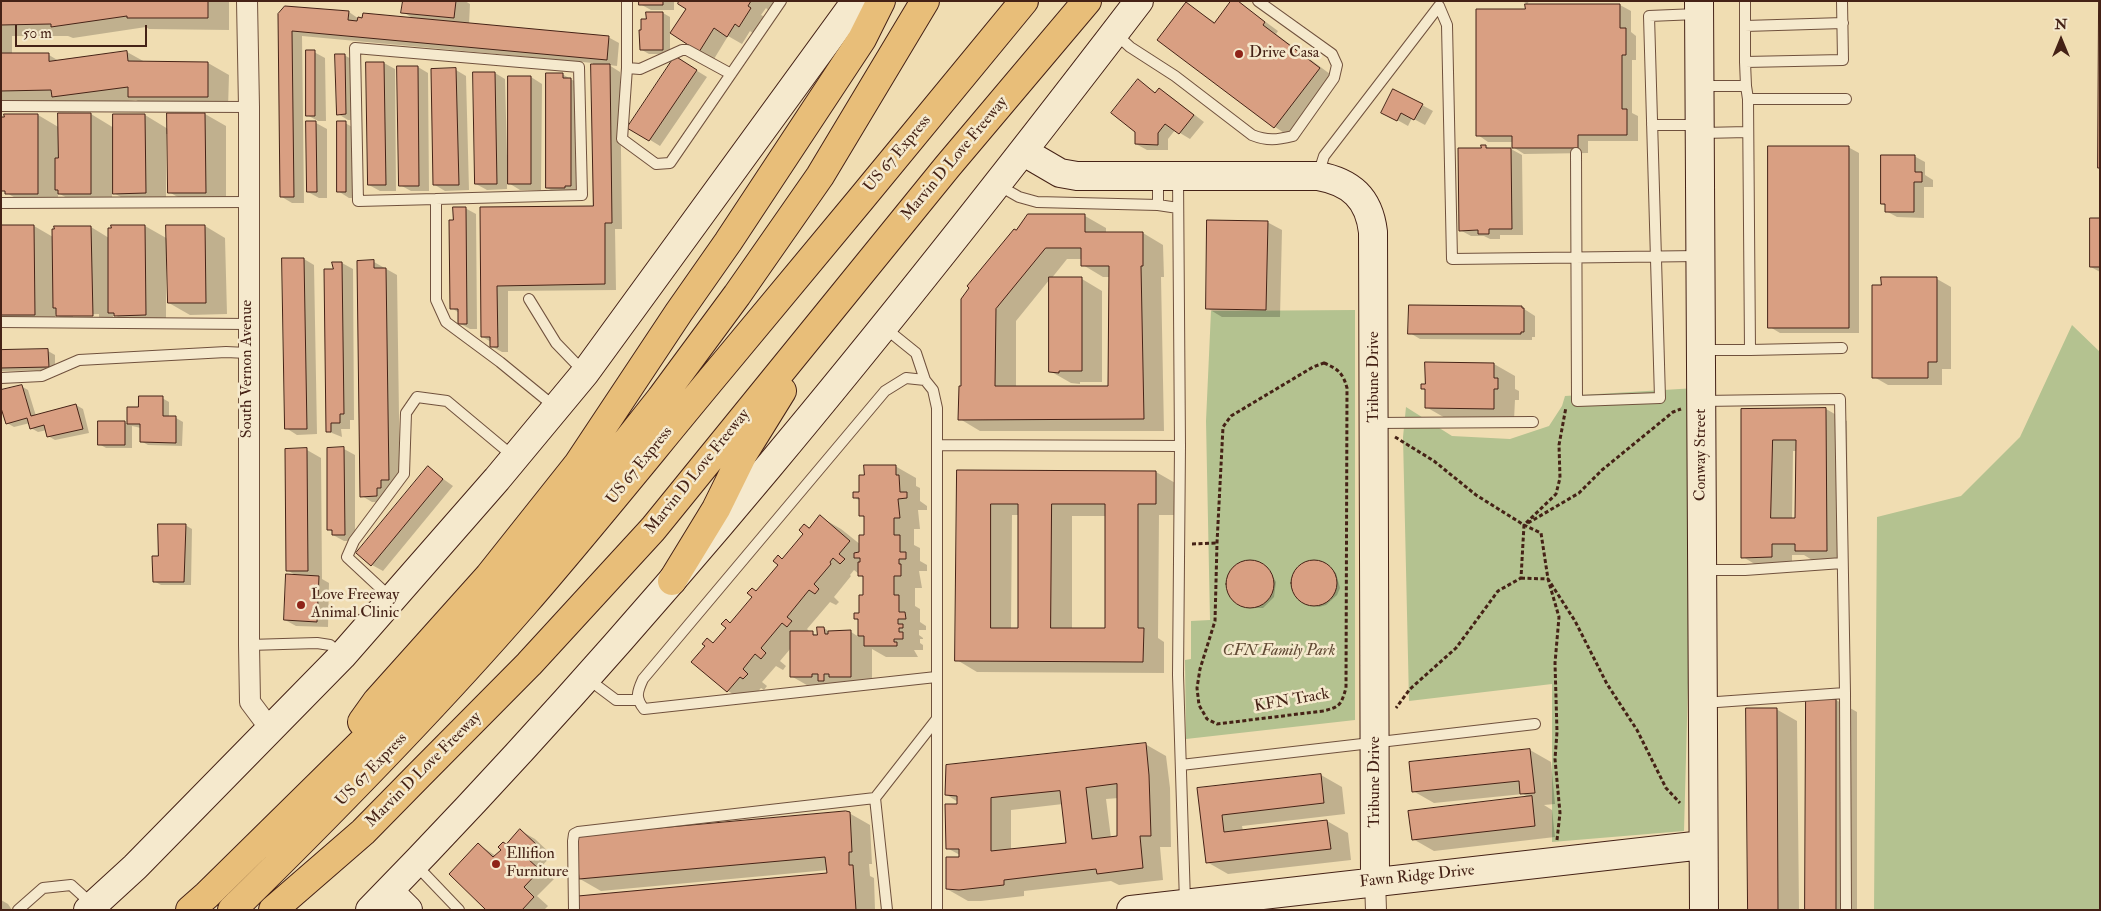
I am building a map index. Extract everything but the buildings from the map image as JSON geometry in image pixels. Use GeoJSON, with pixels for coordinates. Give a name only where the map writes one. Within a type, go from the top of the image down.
{"type":"FeatureCollection","features":[{"type":"Feature","properties":{"kind":"highway"},"geometry":{"type":"LineString","coordinates":[[310,795],[377,701],[489,576],[578,464],[862,39],[881,1]]}},
{"type":"Feature","properties":{"kind":"highway"},"geometry":{"type":"LineString","coordinates":[[190,910],[208,895],[390,715],[499,597],[582,498],[655,406],[737,295],[820,176],[925,1]]}},
{"type":"Feature","properties":{"kind":"highway","name":"US 67 Express"},"geometry":{"type":"LineString","coordinates":[[232,910],[401,741],[523,605],[600,516],[681,415],[1024,1]]}},
{"type":"Feature","properties":{"kind":"highway","name":"Marvin D Love Freeway"},"geometry":{"type":"LineString","coordinates":[[273,910],[363,832],[535,657],[653,529],[825,316],[1087,1]]}},
{"type":"Feature","properties":{"kind":"highway"},"geometry":{"type":"LineString","coordinates":[[672,581],[716,510],[743,454],[807,350],[825,316]]}},
{"type":"Feature","properties":{"kind":"street","name":"South Vernon Avenue"},"geometry":{"type":"LineString","coordinates":[[247,1],[249,108],[247,353],[250,702],[271,730]]}},
{"type":"Feature","properties":{"kind":"street"},"geometry":{"type":"LineString","coordinates":[[90,908],[135,868],[342,656],[393,600],[515,458],[585,372],[856,1]]}},
{"type":"Feature","properties":{"kind":"street"},"geometry":{"type":"LineString","coordinates":[[408,910],[380,900],[588,679],[672,581],[884,327],[1024,152],[1139,1]]}},
{"type":"Feature","properties":{"kind":"street","name":"Conway Street"},"geometry":{"type":"LineString","coordinates":[[1699,8],[1701,86],[1701,350],[1693,405],[1702,570],[1704,910]]}},
{"type":"Feature","properties":{"kind":"street","name":"Tribune Drive"},"geometry":{"type":"LineString","coordinates":[[1024,152],[1048,167],[1069,174],[1096,177],[1318,176],[1336,179],[1349,187],[1362,199],[1371,215],[1382,422],[1384,742],[1375,881],[1376,910]]}},
{"type":"Feature","properties":{"kind":"street","name":"Fawn Ridge Drive"},"geometry":{"type":"LineString","coordinates":[[1131,910],[1182,906],[1375,881],[1703,845]]}},
{"type":"Feature","properties":{"kind":"lane"},"geometry":{"type":"LineString","coordinates":[[627,1],[628,68],[622,139],[656,164],[670,163],[781,1]]}},
{"type":"Feature","properties":{"kind":"lane"},"geometry":{"type":"LineString","coordinates":[[1115,33],[1130,47],[1175,76],[1252,135],[1265,140],[1276,140],[1293,136],[1334,78],[1337,65],[1332,54],[1258,1]]}},
{"type":"Feature","properties":{"kind":"lane"},"geometry":{"type":"LineString","coordinates":[[1745,1],[1745,62],[1748,99],[1748,338],[1750,350]]}},
{"type":"Feature","properties":{"kind":"lane"},"geometry":{"type":"LineString","coordinates":[[1745,62],[1843,60],[1842,1]]}},
{"type":"Feature","properties":{"kind":"lane"},"geometry":{"type":"LineString","coordinates":[[1318,176],[1324,156],[1439,6],[1447,25],[1452,259],[1701,256]]}},
{"type":"Feature","properties":{"kind":"lane"},"geometry":{"type":"LineString","coordinates":[[1576,153],[1577,401],[1660,398],[1649,16],[1699,8]]}},
{"type":"Feature","properties":{"kind":"lane"},"geometry":{"type":"LineString","coordinates":[[1745,26],[1843,23]]}},
{"type":"Feature","properties":{"kind":"lane"},"geometry":{"type":"LineString","coordinates":[[355,48],[579,67],[582,195],[436,199],[358,201],[355,48]]}},
{"type":"Feature","properties":{"kind":"lane"},"geometry":{"type":"LineString","coordinates":[[628,68],[640,69],[682,50],[687,50],[731,74]]}},
{"type":"Feature","properties":{"kind":"lane"},"geometry":{"type":"LineString","coordinates":[[1701,86],[1746,86]]}},
{"type":"Feature","properties":{"kind":"lane"},"geometry":{"type":"LineString","coordinates":[[1748,99],[1846,99]]}},
{"type":"Feature","properties":{"kind":"lane"},"geometry":{"type":"LineString","coordinates":[[1,106],[249,108]]}},
{"type":"Feature","properties":{"kind":"lane"},"geometry":{"type":"LineString","coordinates":[[1652,125],[1748,132]]}},
{"type":"Feature","properties":{"kind":"lane"},"geometry":{"type":"LineString","coordinates":[[1158,205],[1168,176]]}},
{"type":"Feature","properties":{"kind":"lane"},"geometry":{"type":"LineString","coordinates":[[1168,176],[1178,208],[1180,446],[1178,675],[1182,906]]}},
{"type":"Feature","properties":{"kind":"lane"},"geometry":{"type":"LineString","coordinates":[[998,185],[1018,197],[1037,202],[1158,205],[1178,208]]}},
{"type":"Feature","properties":{"kind":"lane"},"geometry":{"type":"LineString","coordinates":[[436,199],[436,300],[446,322],[500,362],[556,408]]}},
{"type":"Feature","properties":{"kind":"lane"},"geometry":{"type":"LineString","coordinates":[[1,203],[249,202]]}},
{"type":"Feature","properties":{"kind":"lane"},"geometry":{"type":"LineString","coordinates":[[529,299],[556,343],[585,372]]}},
{"type":"Feature","properties":{"kind":"lane"},"geometry":{"type":"LineString","coordinates":[[1,322],[248,324]]}},
{"type":"Feature","properties":{"kind":"lane"},"geometry":{"type":"LineString","coordinates":[[884,327],[916,353],[925,380],[933,390],[937,408],[936,720],[938,910]]}},
{"type":"Feature","properties":{"kind":"lane"},"geometry":{"type":"LineString","coordinates":[[1701,350],[1842,348]]}},
{"type":"Feature","properties":{"kind":"lane"},"geometry":{"type":"LineString","coordinates":[[1,378],[42,376],[79,360],[226,352],[247,353]]}},
{"type":"Feature","properties":{"kind":"lane"},"geometry":{"type":"LineString","coordinates":[[925,380],[906,378],[884,391],[643,680],[638,692],[638,700],[644,709],[936,677]]}},
{"type":"Feature","properties":{"kind":"lane"},"geometry":{"type":"LineString","coordinates":[[393,600],[347,557],[354,541],[404,474],[406,413],[417,397],[447,400],[515,458]]}},
{"type":"Feature","properties":{"kind":"lane"},"geometry":{"type":"LineString","coordinates":[[1693,405],[1840,399],[1845,693],[1846,910]]}},
{"type":"Feature","properties":{"kind":"lane"},"geometry":{"type":"LineString","coordinates":[[1382,422],[1533,422]]}},
{"type":"Feature","properties":{"kind":"lane"},"geometry":{"type":"LineString","coordinates":[[937,445],[1180,446]]}},
{"type":"Feature","properties":{"kind":"lane"},"geometry":{"type":"LineString","coordinates":[[1702,570],[1745,570],[1842,563]]}},
{"type":"Feature","properties":{"kind":"lane"},"geometry":{"type":"LineString","coordinates":[[249,645],[317,643],[330,645],[342,656]]}},
{"type":"Feature","properties":{"kind":"lane"},"geometry":{"type":"LineString","coordinates":[[588,679],[616,700],[638,700]]}},
{"type":"Feature","properties":{"kind":"lane"},"geometry":{"type":"LineString","coordinates":[[1703,703],[1845,693]]}},
{"type":"Feature","properties":{"kind":"lane"},"geometry":{"type":"LineString","coordinates":[[887,910],[875,798],[936,720]]}},
{"type":"Feature","properties":{"kind":"lane"},"geometry":{"type":"LineString","coordinates":[[1180,765],[1535,724]]}},
{"type":"Feature","properties":{"kind":"lane"},"geometry":{"type":"LineString","coordinates":[[574,910],[573,841],[574,834],[582,830],[875,798]]}},
{"type":"Feature","properties":{"kind":"lane"},"geometry":{"type":"LineString","coordinates":[[415,864],[460,910]]}},
{"type":"Feature","properties":{"kind":"lane"},"geometry":{"type":"LineString","coordinates":[[18,910],[43,888],[71,885],[90,908]]}},
{"type":"Feature","properties":{"kind":"path","name":"KFN Track"},"geometry":{"type":"LineString","coordinates":[[1324,363],[1337,368],[1344,376],[1347,398],[1346,688],[1342,702],[1336,708],[1230,724],[1218,724],[1207,719],[1199,705],[1197,688],[1200,668],[1216,621],[1217,543],[1223,427],[1227,420],[1313,367],[1324,363]]}},
{"type":"Feature","properties":{"kind":"path"},"geometry":{"type":"LineString","coordinates":[[1521,578],[1524,525],[1556,494],[1560,478],[1559,445],[1566,405],[1577,401]]}},
{"type":"Feature","properties":{"kind":"path"},"geometry":{"type":"LineString","coordinates":[[1524,525],[1579,493],[1602,470],[1673,412],[1693,405]]}},
{"type":"Feature","properties":{"kind":"path"},"geometry":{"type":"LineString","coordinates":[[1382,422],[1395,436],[1434,461],[1476,495],[1524,525],[1541,533],[1548,578],[1559,617],[1555,663],[1557,732],[1555,759],[1560,813],[1557,844]]}},
{"type":"Feature","properties":{"kind":"path"},"geometry":{"type":"LineString","coordinates":[[1179,544],[1217,543]]}},
{"type":"Feature","properties":{"kind":"path"},"geometry":{"type":"LineString","coordinates":[[1384,742],[1395,710],[1410,689],[1456,648],[1498,591],[1521,578],[1548,578]]}},
{"type":"Feature","properties":{"kind":"path"},"geometry":{"type":"LineString","coordinates":[[1548,578],[1575,621],[1607,684],[1638,730],[1666,788],[1686,809]]}},
{"type":"Feature","properties":{"kind":"green space","name":"CFN Family Park"},"geometry":{"type":"Polygon","coordinates":[[[1355,310],[1355,720],[1186,739],[1185,660],[1191,659],[1191,621],[1210,620],[1206,421],[1211,311],[1355,310]]]}},
{"type":"Feature","properties":{"kind":"green space"},"geometry":{"type":"Polygon","coordinates":[[[2072,325],[2100,352],[2100,910],[1874,910],[1877,517],[1961,496],[2020,437],[2072,325]]]}},
{"type":"Feature","properties":{"kind":"green space"},"geometry":{"type":"Polygon","coordinates":[[[1696,388],[1684,831],[1552,842],[1552,684],[1409,701],[1403,437],[1406,407],[1452,436],[1510,439],[1549,426],[1562,406],[1565,396],[1696,388]]]}},
{"type":"Feature","properties":{"kind":"place","name":"Drive Casa"},"geometry":{"type":"Point","coordinates":[1239,54]}},
{"type":"Feature","properties":{"kind":"place","name":"Love Freeway Animal Clinic"},"geometry":{"type":"Point","coordinates":[301,605]}},
{"type":"Feature","properties":{"kind":"place","name":"Ellifion Furniture"},"geometry":{"type":"Point","coordinates":[496,864]}}]}
